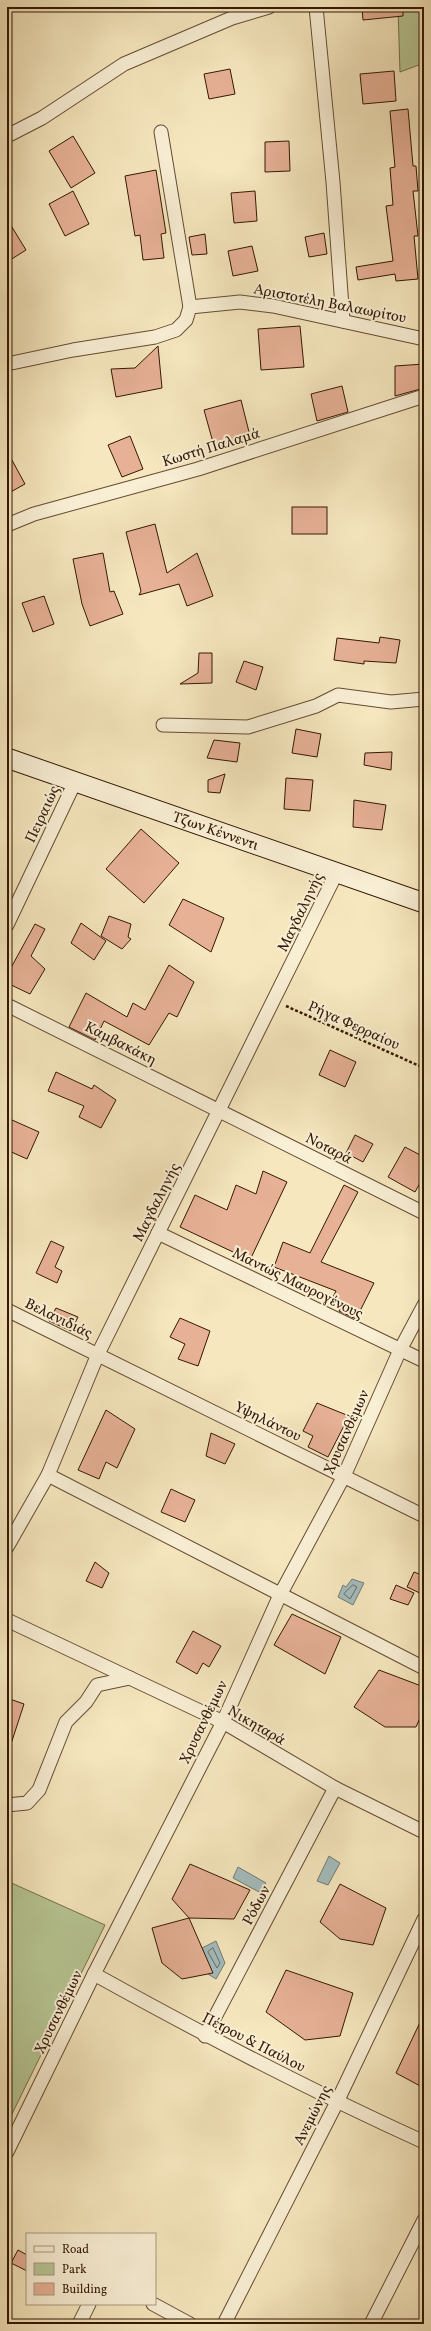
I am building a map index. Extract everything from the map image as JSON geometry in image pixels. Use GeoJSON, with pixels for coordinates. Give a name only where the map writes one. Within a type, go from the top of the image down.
{"type":"FeatureCollection","features":[{"type":"Feature","properties":{"kind":"street"},"geometry":{"type":"LineString","coordinates":[[7,136],[42,118],[124,64],[232,18],[269,7]]}},
{"type":"Feature","properties":{"kind":"street"},"geometry":{"type":"LineString","coordinates":[[316,7],[333,182],[343,321]]}},
{"type":"Feature","properties":{"kind":"street"},"geometry":{"type":"LineString","coordinates":[[7,364],[66,351],[155,337],[176,330],[186,320],[190,307],[161,132]]}},
{"type":"Feature","properties":{"kind":"street","name":"Αριστοτέλη Βαλαωρίτου"},"geometry":{"type":"LineString","coordinates":[[190,307],[240,302],[273,306],[424,339]]}},
{"type":"Feature","properties":{"kind":"street","name":"Κωστή Παλαμά"},"geometry":{"type":"LineString","coordinates":[[7,525],[34,514],[198,469],[424,396]]}},
{"type":"Feature","properties":{"kind":"street"},"geometry":{"type":"LineString","coordinates":[[163,725],[248,727],[316,706],[338,695],[391,702],[424,699]]}},
{"type":"Feature","properties":{"kind":"street","name":"Τζων Κέννεντι"},"geometry":{"type":"LineString","coordinates":[[7,758],[422,900]]}},
{"type":"Feature","properties":{"kind":"street","name":"Πειραιώς"},"geometry":{"type":"LineString","coordinates":[[7,925],[75,782]]}},
{"type":"Feature","properties":{"kind":"street","name":"Μαγδαληνής"},"geometry":{"type":"LineString","coordinates":[[7,1547],[48,1475],[98,1354],[220,1111],[337,872]]}},
{"type":"Feature","properties":{"kind":"street","name":"Καμβακάκη"},"geometry":{"type":"LineString","coordinates":[[7,1005],[220,1111]]}},
{"type":"Feature","properties":{"kind":"street","name":"Νοταρά"},"geometry":{"type":"LineString","coordinates":[[220,1111],[424,1213]]}},
{"type":"Feature","properties":{"kind":"street","name":"Μαντώς Μαυρογένους"},"geometry":{"type":"LineString","coordinates":[[158,1233],[424,1361]]}},
{"type":"Feature","properties":{"kind":"street","name":"Χρυσανθέμων"},"geometry":{"type":"LineString","coordinates":[[7,2152],[94,1974],[223,1722],[280,1595],[344,1476],[400,1350],[424,1305]]}},
{"type":"Feature","properties":{"kind":"street","name":"Βελανιδιάς"},"geometry":{"type":"LineString","coordinates":[[7,1310],[98,1354]]}},
{"type":"Feature","properties":{"kind":"street","name":"Υψηλάντου"},"geometry":{"type":"LineString","coordinates":[[98,1354],[424,1516]]}},
{"type":"Feature","properties":{"kind":"street"},"geometry":{"type":"LineString","coordinates":[[48,1475],[424,1668]]}},
{"type":"Feature","properties":{"kind":"street","name":"Νικηταρά"},"geometry":{"type":"LineString","coordinates":[[7,1620],[223,1722],[335,1788],[424,1832]]}},
{"type":"Feature","properties":{"kind":"street"},"geometry":{"type":"LineString","coordinates":[[7,1805],[27,1803],[38,1790],[66,1722],[86,1702],[97,1685],[130,1678]]}},
{"type":"Feature","properties":{"kind":"street","name":"Ρόδων"},"geometry":{"type":"LineString","coordinates":[[205,2036],[335,1788]]}},
{"type":"Feature","properties":{"kind":"street","name":"Ανεμώνης"},"geometry":{"type":"LineString","coordinates":[[224,2324],[337,2102],[424,1919]]}},
{"type":"Feature","properties":{"kind":"street","name":"Πέτρου & Παύλου"},"geometry":{"type":"LineString","coordinates":[[94,1974],[205,2036],[337,2102],[424,2142]]}},
{"type":"Feature","properties":{"kind":"street"},"geometry":{"type":"LineString","coordinates":[[371,2324],[424,2220]]}},
{"type":"Feature","properties":{"kind":"street"},"geometry":{"type":"LineString","coordinates":[[79,2324],[88,2305]]}},
{"type":"Feature","properties":{"kind":"street"},"geometry":{"type":"LineString","coordinates":[[155,2305],[190,2324]]}},
{"type":"Feature","properties":{"kind":"path","name":"Ρήγα Φερραίου"},"geometry":{"type":"LineString","coordinates":[[274,1001],[424,1068]]}},
{"type":"Feature","properties":{"kind":"green space"},"geometry":{"type":"Polygon","coordinates":[[[398,7],[424,7],[424,63],[400,72],[398,7]]]}},
{"type":"Feature","properties":{"kind":"green space"},"geometry":{"type":"Polygon","coordinates":[[[7,1881],[105,1925],[7,2124],[7,1881]]]}},
{"type":"Feature","properties":{"kind":"water"},"geometry":{"type":"Polygon","coordinates":[[[352,1579],[364,1583],[353,1605],[338,1597],[343,1585],[346,1587],[352,1579]]]}},
{"type":"Feature","properties":{"kind":"water"},"geometry":{"type":"Polygon","coordinates":[[[329,1856],[340,1863],[328,1885],[317,1881],[329,1856]]]}},
{"type":"Feature","properties":{"kind":"water"},"geometry":{"type":"Polygon","coordinates":[[[238,1867],[266,1883],[259,1892],[233,1878],[238,1867]]]}},
{"type":"Feature","properties":{"kind":"water"},"geometry":{"type":"Polygon","coordinates":[[[216,1941],[225,1963],[216,1979],[208,1974],[202,1948],[216,1941]]]}},
{"type":"Feature","properties":{"kind":"building"},"geometry":{"type":"Polygon","coordinates":[[[362,7],[403,7],[403,16],[363,20],[362,7]]]}},
{"type":"Feature","properties":{"kind":"building"},"geometry":{"type":"Polygon","coordinates":[[[230,69],[235,94],[209,99],[204,74],[230,69]]]}},
{"type":"Feature","properties":{"kind":"building"},"geometry":{"type":"Polygon","coordinates":[[[394,71],[396,101],[363,104],[360,74],[394,71]]]}},
{"type":"Feature","properties":{"kind":"building"},"geometry":{"type":"Polygon","coordinates":[[[408,109],[413,166],[416,166],[418,191],[413,191],[418,236],[414,236],[418,279],[396,281],[395,274],[358,280],[356,267],[393,261],[386,206],[393,205],[390,168],[395,167],[390,111],[408,109]]]}},
{"type":"Feature","properties":{"kind":"building"},"geometry":{"type":"Polygon","coordinates":[[[73,136],[95,173],[71,188],[49,151],[73,136]]]}},
{"type":"Feature","properties":{"kind":"building"},"geometry":{"type":"Polygon","coordinates":[[[289,141],[290,171],[265,172],[265,142],[289,141]]]}},
{"type":"Feature","properties":{"kind":"building"},"geometry":{"type":"Polygon","coordinates":[[[156,170],[166,233],[161,234],[164,258],[143,260],[140,235],[135,236],[125,176],[156,170]]]}},
{"type":"Feature","properties":{"kind":"building"},"geometry":{"type":"Polygon","coordinates":[[[73,191],[89,224],[65,236],[49,204],[73,191]]]}},
{"type":"Feature","properties":{"kind":"building"},"geometry":{"type":"Polygon","coordinates":[[[255,191],[257,221],[234,223],[231,193],[255,191]]]}},
{"type":"Feature","properties":{"kind":"building"},"geometry":{"type":"Polygon","coordinates":[[[7,219],[26,250],[7,262],[7,219]]]}},
{"type":"Feature","properties":{"kind":"building"},"geometry":{"type":"Polygon","coordinates":[[[324,233],[327,254],[309,257],[305,237],[324,233]]]}},
{"type":"Feature","properties":{"kind":"building"},"geometry":{"type":"Polygon","coordinates":[[[205,234],[207,254],[192,255],[189,237],[205,234]]]}},
{"type":"Feature","properties":{"kind":"building"},"geometry":{"type":"Polygon","coordinates":[[[252,246],[258,271],[233,276],[228,251],[252,246]]]}},
{"type":"Feature","properties":{"kind":"building"},"geometry":{"type":"Polygon","coordinates":[[[300,326],[304,367],[261,370],[258,329],[300,326]]]}},
{"type":"Feature","properties":{"kind":"building"},"geometry":{"type":"Polygon","coordinates":[[[158,346],[162,388],[116,397],[111,369],[135,368],[158,346]]]}},
{"type":"Feature","properties":{"kind":"building"},"geometry":{"type":"Polygon","coordinates":[[[424,364],[424,388],[395,396],[395,366],[424,364]]]}},
{"type":"Feature","properties":{"kind":"building"},"geometry":{"type":"Polygon","coordinates":[[[342,386],[348,412],[317,421],[311,394],[342,386]]]}},
{"type":"Feature","properties":{"kind":"building"},"geometry":{"type":"Polygon","coordinates":[[[241,400],[250,436],[214,446],[204,410],[241,400]]]}},
{"type":"Feature","properties":{"kind":"building"},"geometry":{"type":"Polygon","coordinates":[[[130,436],[143,469],[122,477],[108,445],[130,436]]]}},
{"type":"Feature","properties":{"kind":"building"},"geometry":{"type":"Polygon","coordinates":[[[7,451],[25,484],[7,494],[7,451]]]}},
{"type":"Feature","properties":{"kind":"building"},"geometry":{"type":"Polygon","coordinates":[[[292,507],[327,507],[327,534],[292,534],[292,507]]]}},
{"type":"Feature","properties":{"kind":"building"},"geometry":{"type":"Polygon","coordinates":[[[155,524],[167,573],[197,553],[213,596],[187,606],[179,584],[139,595],[141,591],[126,532],[155,524]]]}},
{"type":"Feature","properties":{"kind":"building"},"geometry":{"type":"Polygon","coordinates":[[[103,553],[110,592],[114,591],[123,614],[90,626],[82,604],[73,559],[103,553]]]}},
{"type":"Feature","properties":{"kind":"building"},"geometry":{"type":"Polygon","coordinates":[[[44,596],[54,624],[33,632],[22,603],[44,596]]]}},
{"type":"Feature","properties":{"kind":"building"},"geometry":{"type":"Polygon","coordinates":[[[380,637],[400,640],[396,663],[364,661],[364,664],[334,660],[337,638],[379,643],[380,637]]]}},
{"type":"Feature","properties":{"kind":"building"},"geometry":{"type":"Polygon","coordinates":[[[199,653],[212,653],[212,683],[180,684],[198,673],[199,653]]]}},
{"type":"Feature","properties":{"kind":"building"},"geometry":{"type":"Polygon","coordinates":[[[244,661],[263,667],[256,690],[236,682],[244,661]]]}},
{"type":"Feature","properties":{"kind":"building"},"geometry":{"type":"Polygon","coordinates":[[[296,729],[321,734],[317,757],[292,753],[296,729]]]}},
{"type":"Feature","properties":{"kind":"building"},"geometry":{"type":"Polygon","coordinates":[[[214,740],[240,743],[237,762],[207,758],[214,740]]]}},
{"type":"Feature","properties":{"kind":"building"},"geometry":{"type":"Polygon","coordinates":[[[392,752],[391,770],[364,765],[365,753],[392,752]]]}},
{"type":"Feature","properties":{"kind":"building"},"geometry":{"type":"Polygon","coordinates":[[[225,774],[220,793],[208,792],[208,780],[225,774]]]}},
{"type":"Feature","properties":{"kind":"building"},"geometry":{"type":"Polygon","coordinates":[[[286,778],[313,780],[310,811],[284,809],[286,778]]]}},
{"type":"Feature","properties":{"kind":"building"},"geometry":{"type":"Polygon","coordinates":[[[354,800],[386,805],[382,830],[353,827],[354,800]]]}},
{"type":"Feature","properties":{"kind":"building"},"geometry":{"type":"Polygon","coordinates":[[[141,829],[179,863],[144,903],[106,869],[141,829]]]}},
{"type":"Feature","properties":{"kind":"building"},"geometry":{"type":"Polygon","coordinates":[[[183,899],[224,918],[211,952],[169,925],[183,899]]]}},
{"type":"Feature","properties":{"kind":"building"},"geometry":{"type":"Polygon","coordinates":[[[109,916],[131,924],[128,937],[131,939],[122,949],[101,936],[109,916]]]}},
{"type":"Feature","properties":{"kind":"building"},"geometry":{"type":"Polygon","coordinates":[[[81,923],[106,941],[94,960],[71,943],[81,923]]]}},
{"type":"Feature","properties":{"kind":"building"},"geometry":{"type":"Polygon","coordinates":[[[35,924],[45,929],[31,956],[45,969],[30,994],[7,983],[7,975],[35,924]]]}},
{"type":"Feature","properties":{"kind":"building"},"geometry":{"type":"Polygon","coordinates":[[[169,965],[194,982],[177,1017],[169,1013],[149,1045],[104,1021],[95,1040],[69,1027],[86,993],[127,1017],[133,1003],[145,1010],[169,965]]]}},
{"type":"Feature","properties":{"kind":"building"},"geometry":{"type":"Polygon","coordinates":[[[330,1050],[356,1062],[345,1087],[319,1075],[330,1050]]]}},
{"type":"Feature","properties":{"kind":"building"},"geometry":{"type":"Polygon","coordinates":[[[56,1072],[92,1089],[94,1085],[116,1100],[101,1128],[79,1117],[84,1106],[48,1091],[56,1072]]]}},
{"type":"Feature","properties":{"kind":"building"},"geometry":{"type":"Polygon","coordinates":[[[12,1120],[39,1132],[27,1159],[7,1150],[7,1132],[12,1120]]]}},
{"type":"Feature","properties":{"kind":"building"},"geometry":{"type":"Polygon","coordinates":[[[355,1135],[373,1144],[363,1162],[346,1153],[355,1135]]]}},
{"type":"Feature","properties":{"kind":"building"},"geometry":{"type":"Polygon","coordinates":[[[405,1147],[424,1157],[424,1176],[415,1192],[388,1177],[405,1147]]]}},
{"type":"Feature","properties":{"kind":"building"},"geometry":{"type":"Polygon","coordinates":[[[263,1171],[287,1182],[250,1260],[180,1227],[195,1195],[227,1210],[236,1185],[256,1194],[263,1171]]]}},
{"type":"Feature","properties":{"kind":"building"},"geometry":{"type":"Polygon","coordinates":[[[344,1185],[358,1192],[321,1262],[374,1283],[356,1319],[339,1311],[342,1306],[332,1299],[336,1291],[274,1267],[283,1242],[310,1253],[344,1185]]]}},
{"type":"Feature","properties":{"kind":"building"},"geometry":{"type":"Polygon","coordinates":[[[51,1241],[64,1247],[55,1267],[62,1271],[57,1283],[36,1273],[51,1241]]]}},
{"type":"Feature","properties":{"kind":"building"},"geometry":{"type":"Polygon","coordinates":[[[56,1308],[78,1317],[71,1331],[49,1321],[56,1308]]]}},
{"type":"Feature","properties":{"kind":"building"},"geometry":{"type":"Polygon","coordinates":[[[180,1318],[210,1331],[198,1366],[178,1359],[185,1344],[170,1337],[180,1318]]]}},
{"type":"Feature","properties":{"kind":"building"},"geometry":{"type":"Polygon","coordinates":[[[317,1403],[349,1416],[328,1457],[308,1447],[313,1436],[303,1431],[317,1403]]]}},
{"type":"Feature","properties":{"kind":"building"},"geometry":{"type":"Polygon","coordinates":[[[106,1410],[135,1429],[117,1468],[106,1462],[99,1479],[78,1470],[106,1410]]]}},
{"type":"Feature","properties":{"kind":"building"},"geometry":{"type":"Polygon","coordinates":[[[211,1433],[235,1444],[225,1464],[206,1456],[211,1433]]]}},
{"type":"Feature","properties":{"kind":"building"},"geometry":{"type":"Polygon","coordinates":[[[171,1489],[195,1500],[185,1522],[161,1512],[171,1489]]]}},
{"type":"Feature","properties":{"kind":"building"},"geometry":{"type":"Polygon","coordinates":[[[95,1562],[109,1573],[102,1588],[86,1581],[95,1562]]]}},
{"type":"Feature","properties":{"kind":"building"},"geometry":{"type":"Polygon","coordinates":[[[414,1572],[424,1576],[424,1595],[407,1587],[414,1572]]]}},
{"type":"Feature","properties":{"kind":"building"},"geometry":{"type":"Polygon","coordinates":[[[396,1585],[414,1593],[408,1605],[390,1599],[396,1585]]]}},
{"type":"Feature","properties":{"kind":"building"},"geometry":{"type":"Polygon","coordinates":[[[292,1614],[341,1637],[325,1674],[274,1645],[292,1614]]]}},
{"type":"Feature","properties":{"kind":"building"},"geometry":{"type":"Polygon","coordinates":[[[193,1631],[221,1646],[209,1667],[203,1663],[197,1674],[176,1662],[193,1631]]]}},
{"type":"Feature","properties":{"kind":"building"},"geometry":{"type":"Polygon","coordinates":[[[379,1670],[424,1687],[424,1709],[416,1727],[385,1727],[354,1707],[379,1670]]]}},
{"type":"Feature","properties":{"kind":"building"},"geometry":{"type":"Polygon","coordinates":[[[7,1698],[24,1704],[10,1747],[7,1747],[7,1698]]]}},
{"type":"Feature","properties":{"kind":"building"},"geometry":{"type":"Polygon","coordinates":[[[190,1864],[250,1890],[234,1919],[189,1918],[172,1899],[190,1864]]]}},
{"type":"Feature","properties":{"kind":"building"},"geometry":{"type":"Polygon","coordinates":[[[340,1884],[386,1908],[373,1945],[340,1939],[320,1922],[340,1884]]]}},
{"type":"Feature","properties":{"kind":"building"},"geometry":{"type":"Polygon","coordinates":[[[189,1918],[213,1973],[182,1979],[162,1963],[152,1928],[189,1918]]]}},
{"type":"Feature","properties":{"kind":"building"},"geometry":{"type":"Polygon","coordinates":[[[286,1970],[353,1993],[340,2036],[305,2040],[266,2012],[286,1970]]]}},
{"type":"Feature","properties":{"kind":"building"},"geometry":{"type":"Polygon","coordinates":[[[424,2014],[424,2088],[396,2073],[424,2014]]]}},
{"type":"Feature","properties":{"kind":"building"},"geometry":{"type":"Polygon","coordinates":[[[18,2250],[26,2254],[26,2270],[11,2263],[18,2250]]]}}]}
